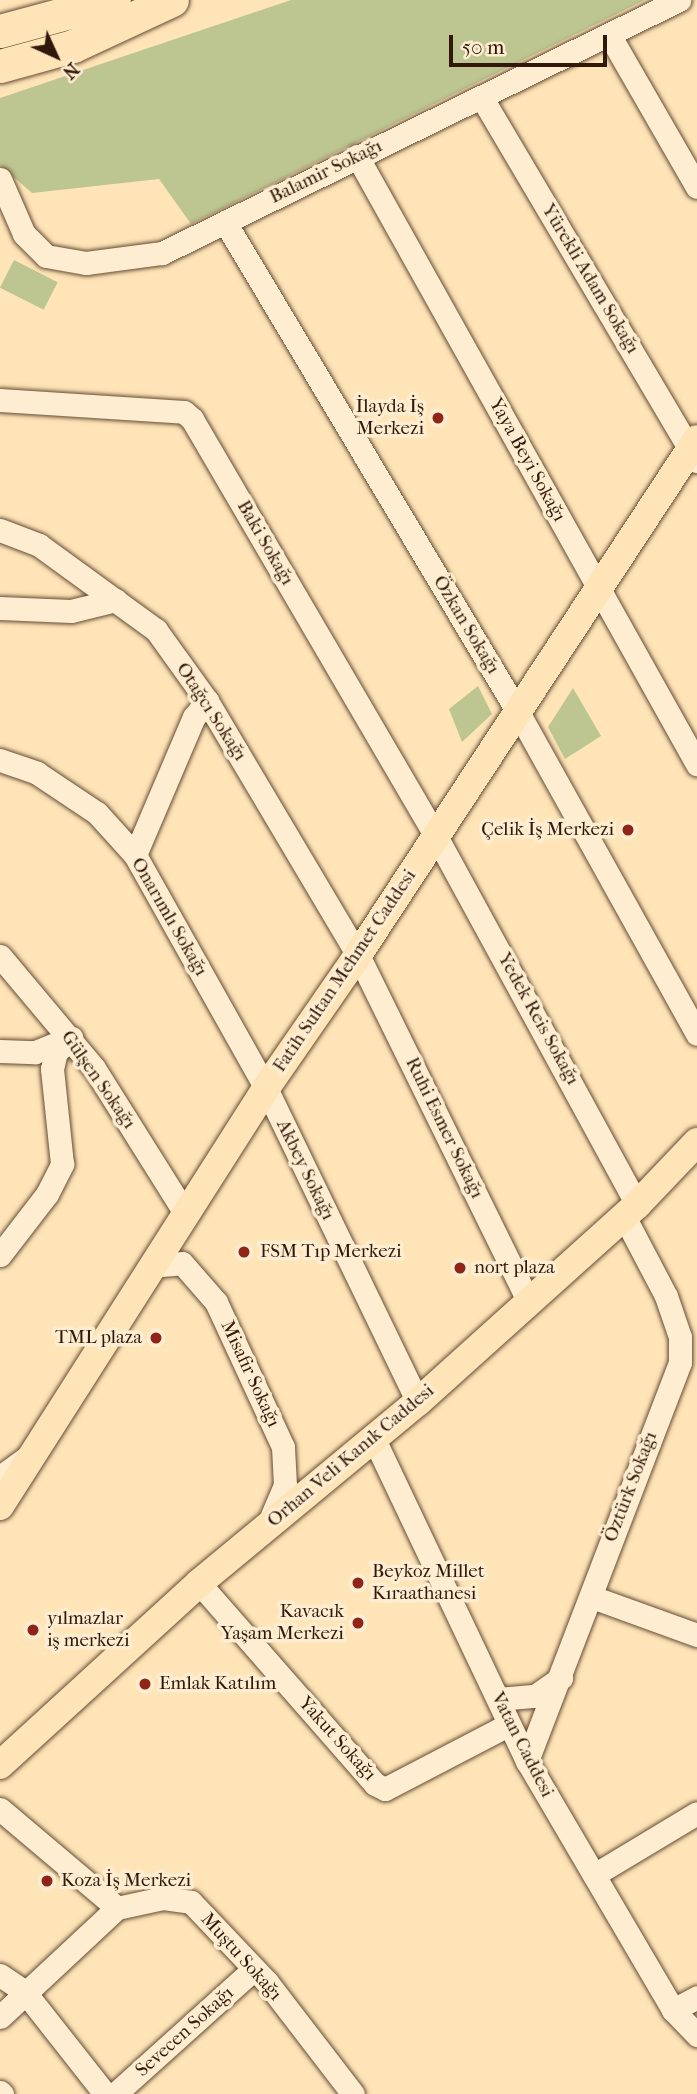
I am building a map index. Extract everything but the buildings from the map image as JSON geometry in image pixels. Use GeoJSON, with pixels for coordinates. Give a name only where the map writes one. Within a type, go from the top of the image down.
{"type":"FeatureCollection","features":[{"type":"Feature","properties":{"kind":"highway"},"geometry":{"type":"LineString","coordinates":[[0,30],[114,0]]}},
{"type":"Feature","properties":{"kind":"highway"},"geometry":{"type":"LineString","coordinates":[[0,66],[73,46],[172,0]]}},
{"type":"Feature","properties":{"kind":"main road","name":"Fatih Sultan Mehmet Caddesi"},"geometry":{"type":"LineString","coordinates":[[0,1506],[150,1266],[266,1088],[519,713],[598,585],[695,450]]}},
{"type":"Feature","properties":{"kind":"main road","name":"Orhan Veli Kanık Caddesi"},"geometry":{"type":"LineString","coordinates":[[0,1765],[199,1583],[418,1402],[630,1210],[697,1142]]}},
{"type":"Feature","properties":{"kind":"street","name":"Balamir Sokağı"},"geometry":{"type":"LineString","coordinates":[[0,178],[24,234],[46,256],[86,263],[162,253],[679,0]]}},
{"type":"Feature","properties":{"kind":"street"},"geometry":{"type":"LineString","coordinates":[[610,36],[697,187]]}},
{"type":"Feature","properties":{"kind":"street","name":"Yürekli Adam Sokağı"},"geometry":{"type":"LineString","coordinates":[[482,98],[695,450]]}},
{"type":"Feature","properties":{"kind":"street","name":"Yaya Beyi Sokağı"},"geometry":{"type":"LineString","coordinates":[[357,156],[697,764]]}},
{"type":"Feature","properties":{"kind":"street","name":"Özkan Sokağı"},"geometry":{"type":"LineString","coordinates":[[225,222],[519,713],[697,1034]]}},
{"type":"Feature","properties":{"kind":"street","name":"Baki Sokağı"},"geometry":{"type":"LineString","coordinates":[[0,400],[188,414],[436,836]]}},
{"type":"Feature","properties":{"kind":"street","name":"Otağcı Sokağı"},"geometry":{"type":"LineString","coordinates":[[0,530],[39,545],[156,630],[207,701],[358,955]]}},
{"type":"Feature","properties":{"kind":"street"},"geometry":{"type":"LineString","coordinates":[[0,608],[71,611],[116,600]]}},
{"type":"Feature","properties":{"kind":"street"},"geometry":{"type":"LineString","coordinates":[[135,855],[194,717],[207,701]]}},
{"type":"Feature","properties":{"kind":"street","name":"Onarımlı Sokağı"},"geometry":{"type":"LineString","coordinates":[[0,760],[37,773],[97,813],[135,855],[266,1088]]}},
{"type":"Feature","properties":{"kind":"street","name":"Yedek Reis Sokağı"},"geometry":{"type":"LineString","coordinates":[[436,836],[630,1210]]}},
{"type":"Feature","properties":{"kind":"street","name":"Ruhi Esmer Sokağı"},"geometry":{"type":"LineString","coordinates":[[358,955],[528,1301]]}},
{"type":"Feature","properties":{"kind":"street","name":"Gülşen Sokağı"},"geometry":{"type":"LineString","coordinates":[[0,957],[71,1038],[185,1213]]}},
{"type":"Feature","properties":{"kind":"street"},"geometry":{"type":"LineString","coordinates":[[0,1051],[35,1052],[71,1038]]}},
{"type":"Feature","properties":{"kind":"street"},"geometry":{"type":"LineString","coordinates":[[0,1255],[47,1194],[62,1164],[51,1069],[56,1052],[71,1038]]}},
{"type":"Feature","properties":{"kind":"street","name":"Akbey Sokağı"},"geometry":{"type":"LineString","coordinates":[[266,1088],[418,1402]]}},
{"type":"Feature","properties":{"kind":"street","name":"Öztürk Sokağı"},"geometry":{"type":"LineString","coordinates":[[527,1761],[592,1597],[616,1523],[688,1368],[688,1333],[666,1296],[630,1210]]}},
{"type":"Feature","properties":{"kind":"street","name":"Misafir Sokağı"},"geometry":{"type":"LineString","coordinates":[[150,1266],[183,1263],[216,1302],[283,1447],[285,1485],[267,1527]]}},
{"type":"Feature","properties":{"kind":"street","name":"Vatan Caddesi"},"geometry":{"type":"LineString","coordinates":[[374,1439],[527,1761],[673,2010],[697,2035]]}},
{"type":"Feature","properties":{"kind":"street"},"geometry":{"type":"LineString","coordinates":[[0,1477],[31,1454]]}},
{"type":"Feature","properties":{"kind":"street","name":"Yakut Sokağı"},"geometry":{"type":"LineString","coordinates":[[199,1583],[375,1784],[385,1789],[508,1725]]}},
{"type":"Feature","properties":{"kind":"street"},"geometry":{"type":"LineString","coordinates":[[592,1597],[697,1634]]}},
{"type":"Feature","properties":{"kind":"street"},"geometry":{"type":"LineString","coordinates":[[498,1699],[535,1696],[561,1678]]}},
{"type":"Feature","properties":{"kind":"street"},"geometry":{"type":"LineString","coordinates":[[0,1809],[117,1908],[24,1991],[0,2017]]}},
{"type":"Feature","properties":{"kind":"street"},"geometry":{"type":"LineString","coordinates":[[594,1875],[697,1813]]}},
{"type":"Feature","properties":{"kind":"street","name":"Muştu Sokağı"},"geometry":{"type":"LineString","coordinates":[[117,1908],[163,1898],[191,1902],[254,1969],[353,2094]]}},
{"type":"Feature","properties":{"kind":"street","name":"Sevecen Sokağı"},"geometry":{"type":"LineString","coordinates":[[115,2094],[254,1969]]}},
{"type":"Feature","properties":{"kind":"street"},"geometry":{"type":"LineString","coordinates":[[0,1975],[24,1991],[105,2094]]}},
{"type":"Feature","properties":{"kind":"street"},"geometry":{"type":"LineString","coordinates":[[673,2010],[697,1997]]}},
{"type":"Feature","properties":{"kind":"green space"},"geometry":{"type":"Polygon","coordinates":[[[291,0],[645,0],[191,224],[159,179],[32,193],[0,165],[0,98],[291,0]]]}},
{"type":"Feature","properties":{"kind":"green space"},"geometry":{"type":"Polygon","coordinates":[[[14,260],[58,282],[44,310],[0,288],[14,260]]]}},
{"type":"Feature","properties":{"kind":"green space"},"geometry":{"type":"Polygon","coordinates":[[[478,686],[492,714],[462,742],[449,709],[478,686]]]}},
{"type":"Feature","properties":{"kind":"green space"},"geometry":{"type":"Polygon","coordinates":[[[573,688],[601,736],[565,759],[548,727],[573,688]]]}},
{"type":"Feature","properties":{"kind":"place","name":"İlayda İş Merkezi"},"geometry":{"type":"Point","coordinates":[438,418]}},
{"type":"Feature","properties":{"kind":"place","name":"Çelik İş Merkezi"},"geometry":{"type":"Point","coordinates":[628,830]}},
{"type":"Feature","properties":{"kind":"place","name":"FSM Tıp Merkezi"},"geometry":{"type":"Point","coordinates":[244,1252]}},
{"type":"Feature","properties":{"kind":"place","name":"nort plaza"},"geometry":{"type":"Point","coordinates":[460,1268]}},
{"type":"Feature","properties":{"kind":"place","name":"TML plaza"},"geometry":{"type":"Point","coordinates":[156,1338]}},
{"type":"Feature","properties":{"kind":"place","name":"Beykoz Millet Kıraathanesi"},"geometry":{"type":"Point","coordinates":[358,1583]}},
{"type":"Feature","properties":{"kind":"place","name":"Kavacık Yaşam Merkezi"},"geometry":{"type":"Point","coordinates":[358,1623]}},
{"type":"Feature","properties":{"kind":"place","name":"yılmazlar iş merkezi"},"geometry":{"type":"Point","coordinates":[33,1630]}},
{"type":"Feature","properties":{"kind":"place","name":"Emlak Katılım"},"geometry":{"type":"Point","coordinates":[145,1684]}},
{"type":"Feature","properties":{"kind":"place","name":"Koza İş Merkezi"},"geometry":{"type":"Point","coordinates":[47,1881]}}]}
